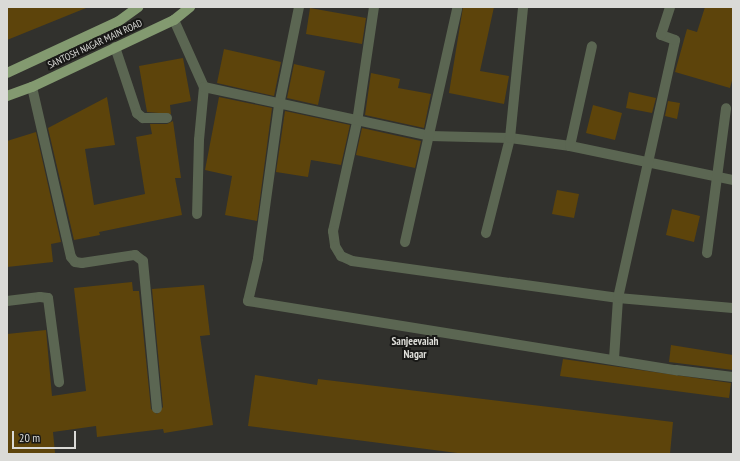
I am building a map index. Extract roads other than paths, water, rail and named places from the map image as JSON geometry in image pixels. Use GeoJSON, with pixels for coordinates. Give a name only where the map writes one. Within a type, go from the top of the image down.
{"type":"FeatureCollection","features":[{"type":"Feature","properties":{"kind":"main road","name":"SANTOSH NAGAR MAIN ROAD"},"geometry":{"type":"LineString","coordinates":[[7,73],[119,21],[138,7]]}},
{"type":"Feature","properties":{"kind":"main road","name":"SANTOSH NAGAR MAIN ROAD"},"geometry":{"type":"LineString","coordinates":[[7,96],[32,87],[174,20],[190,7]]}},
{"type":"Feature","properties":{"kind":"street"},"geometry":{"type":"LineString","coordinates":[[299,7],[279,105],[258,259],[248,300],[676,370],[733,377]]}},
{"type":"Feature","properties":{"kind":"street"},"geometry":{"type":"LineString","coordinates":[[374,7],[357,122],[333,232],[335,246],[341,256],[352,261],[618,298],[733,308]]}},
{"type":"Feature","properties":{"kind":"street"},"geometry":{"type":"LineString","coordinates":[[486,233],[510,138],[523,7]]}},
{"type":"Feature","properties":{"kind":"street"},"geometry":{"type":"LineString","coordinates":[[614,359],[618,298],[650,163],[675,40],[661,35],[670,7]]}},
{"type":"Feature","properties":{"kind":"street"},"geometry":{"type":"LineString","coordinates":[[405,242],[430,136],[457,9]]}},
{"type":"Feature","properties":{"kind":"street"},"geometry":{"type":"LineString","coordinates":[[174,20],[204,87],[199,140],[197,214]]}},
{"type":"Feature","properties":{"kind":"street"},"geometry":{"type":"LineString","coordinates":[[570,146],[592,46]]}},
{"type":"Feature","properties":{"kind":"street"},"geometry":{"type":"LineString","coordinates":[[115,47],[137,113],[143,118],[167,118]]}},
{"type":"Feature","properties":{"kind":"street"},"geometry":{"type":"LineString","coordinates":[[32,87],[71,257],[75,262],[82,263],[135,255],[143,261],[157,408]]}},
{"type":"Feature","properties":{"kind":"street"},"geometry":{"type":"LineString","coordinates":[[204,87],[357,122],[430,136],[510,138],[570,146],[733,180]]}},
{"type":"Feature","properties":{"kind":"street"},"geometry":{"type":"LineString","coordinates":[[707,253],[726,108]]}},
{"type":"Feature","properties":{"kind":"street"},"geometry":{"type":"LineString","coordinates":[[7,301],[40,297],[48,298],[59,382]]}},
{"type":"Feature","properties":{"kind":"district","name":"Sanjeevaiah Nagar"},"geometry":{"type":"Point","coordinates":[415,348]}}]}
